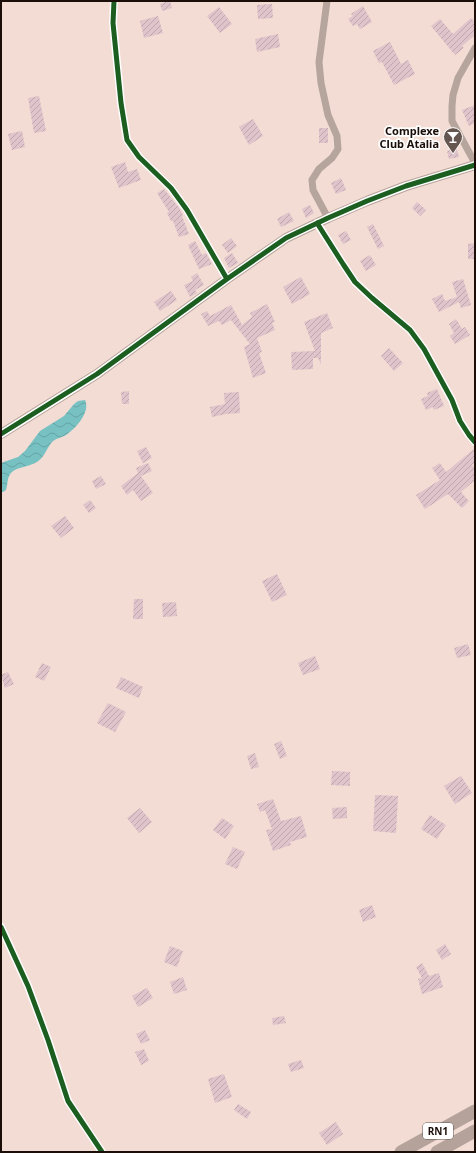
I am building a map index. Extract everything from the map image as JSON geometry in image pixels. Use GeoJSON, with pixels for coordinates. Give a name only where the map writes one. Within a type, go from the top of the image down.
{"type":"FeatureCollection","features":[{"type":"Feature","properties":{"kind":"highway","name":"RN1"},"geometry":{"type":"LineString","coordinates":[[401,1152],[475,1111]]}},
{"type":"Feature","properties":{"kind":"highway","name":"RN1"},"geometry":{"type":"LineString","coordinates":[[437,1152],[475,1131]]}},
{"type":"Feature","properties":{"kind":"street"},"geometry":{"type":"LineString","coordinates":[[114,1],[113,23],[126,140],[152,171],[171,188],[187,210],[227,279]]}},
{"type":"Feature","properties":{"kind":"street"},"geometry":{"type":"LineString","coordinates":[[327,1],[319,62],[321,83],[328,115],[337,136],[338,149],[332,158],[319,169],[312,180],[312,190],[328,218]]}},
{"type":"Feature","properties":{"kind":"street"},"geometry":{"type":"LineString","coordinates":[[1,434],[97,374],[286,238],[366,201],[406,186],[475,164],[452,121],[453,95],[458,78],[475,48]]}},
{"type":"Feature","properties":{"kind":"street"},"geometry":{"type":"LineString","coordinates":[[317,223],[355,282],[410,330],[424,349],[452,400],[460,421],[475,442]]}},
{"type":"Feature","properties":{"kind":"street"},"geometry":{"type":"LineString","coordinates":[[1,927],[28,986],[68,1101],[102,1152]]}},
{"type":"Feature","properties":{"kind":"water"},"geometry":{"type":"Polygon","coordinates":[[[85,400],[86,410],[74,429],[52,442],[38,461],[12,472],[8,478],[6,490],[1,492],[1,463],[18,457],[25,451],[40,431],[64,416],[78,401],[85,400]]]}},
{"type":"Feature","properties":{"kind":"building"},"geometry":{"type":"Polygon","coordinates":[[[170,1],[172,8],[162,11],[160,4],[170,1]]]}},
{"type":"Feature","properties":{"kind":"building"},"geometry":{"type":"Polygon","coordinates":[[[272,4],[273,18],[258,19],[257,5],[272,4]]]}},
{"type":"Feature","properties":{"kind":"building"},"geometry":{"type":"Polygon","coordinates":[[[363,6],[372,22],[360,29],[357,24],[353,26],[348,19],[353,16],[351,14],[363,6]]]}},
{"type":"Feature","properties":{"kind":"building"},"geometry":{"type":"Polygon","coordinates":[[[219,7],[232,24],[220,33],[207,16],[219,7]]]}},
{"type":"Feature","properties":{"kind":"building"},"geometry":{"type":"Polygon","coordinates":[[[158,16],[163,33],[144,38],[140,21],[158,16]]]}},
{"type":"Feature","properties":{"kind":"building"},"geometry":{"type":"Polygon","coordinates":[[[471,18],[475,22],[475,35],[462,46],[464,48],[455,55],[431,26],[440,19],[453,34],[471,18]]]}},
{"type":"Feature","properties":{"kind":"building"},"geometry":{"type":"Polygon","coordinates":[[[278,34],[280,47],[257,52],[255,39],[278,34]]]}},
{"type":"Feature","properties":{"kind":"building"},"geometry":{"type":"Polygon","coordinates":[[[390,42],[401,64],[408,60],[415,74],[394,85],[382,62],[379,63],[373,51],[390,42]]]}},
{"type":"Feature","properties":{"kind":"building"},"geometry":{"type":"Polygon","coordinates":[[[39,96],[46,131],[34,133],[28,98],[39,96]]]}},
{"type":"Feature","properties":{"kind":"building"},"geometry":{"type":"Polygon","coordinates":[[[475,105],[475,123],[469,126],[462,110],[475,105]]]}},
{"type":"Feature","properties":{"kind":"building"},"geometry":{"type":"Polygon","coordinates":[[[253,119],[263,136],[249,145],[239,127],[253,119]]]}},
{"type":"Feature","properties":{"kind":"building"},"geometry":{"type":"Polygon","coordinates":[[[319,128],[328,128],[328,143],[319,143],[319,128]]]}},
{"type":"Feature","properties":{"kind":"building"},"geometry":{"type":"Polygon","coordinates":[[[22,131],[25,147],[12,150],[8,134],[22,131]]]}},
{"type":"Feature","properties":{"kind":"building","name":"Complexe Club Atalia"},"geometry":{"type":"Polygon","coordinates":[[[457,149],[459,157],[449,159],[447,151],[457,149]]]}},
{"type":"Feature","properties":{"kind":"building"},"geometry":{"type":"Polygon","coordinates":[[[125,162],[128,172],[137,169],[141,180],[119,188],[111,167],[125,162]]]}},
{"type":"Feature","properties":{"kind":"building"},"geometry":{"type":"Polygon","coordinates":[[[341,178],[346,190],[336,194],[331,183],[341,178]]]}},
{"type":"Feature","properties":{"kind":"building"},"geometry":{"type":"Polygon","coordinates":[[[164,189],[180,209],[189,234],[179,237],[173,221],[171,221],[167,213],[169,212],[157,193],[164,189]]]}},
{"type":"Feature","properties":{"kind":"building"},"geometry":{"type":"Polygon","coordinates":[[[417,202],[426,210],[420,216],[412,208],[417,202]]]}},
{"type":"Feature","properties":{"kind":"building"},"geometry":{"type":"Polygon","coordinates":[[[310,205],[314,213],[306,218],[302,209],[310,205]]]}},
{"type":"Feature","properties":{"kind":"building"},"geometry":{"type":"Polygon","coordinates":[[[289,212],[294,221],[281,227],[277,219],[289,212]]]}},
{"type":"Feature","properties":{"kind":"building"},"geometry":{"type":"Polygon","coordinates":[[[373,224],[384,246],[378,249],[367,227],[373,224]]]}},
{"type":"Feature","properties":{"kind":"building"},"geometry":{"type":"Polygon","coordinates":[[[346,231],[351,240],[343,244],[338,235],[346,231]]]}},
{"type":"Feature","properties":{"kind":"building"},"geometry":{"type":"Polygon","coordinates":[[[231,238],[237,246],[228,253],[222,245],[231,238]]]}},
{"type":"Feature","properties":{"kind":"building"},"geometry":{"type":"Polygon","coordinates":[[[195,241],[202,255],[206,253],[212,264],[199,269],[188,245],[195,241]]]}},
{"type":"Feature","properties":{"kind":"building"},"geometry":{"type":"Polygon","coordinates":[[[475,243],[475,259],[468,259],[468,244],[475,243]]]}},
{"type":"Feature","properties":{"kind":"building"},"geometry":{"type":"Polygon","coordinates":[[[232,253],[238,263],[229,268],[224,258],[232,253]]]}},
{"type":"Feature","properties":{"kind":"building"},"geometry":{"type":"Polygon","coordinates":[[[370,255],[376,265],[366,271],[360,261],[370,255]]]}},
{"type":"Feature","properties":{"kind":"building"},"geometry":{"type":"Polygon","coordinates":[[[197,273],[204,285],[195,290],[197,293],[190,297],[184,285],[193,281],[191,277],[197,273]]]}},
{"type":"Feature","properties":{"kind":"building"},"geometry":{"type":"Polygon","coordinates":[[[301,277],[310,294],[292,304],[283,287],[301,277]]]}},
{"type":"Feature","properties":{"kind":"building"},"geometry":{"type":"Polygon","coordinates":[[[463,279],[471,305],[461,308],[459,302],[439,312],[432,299],[442,294],[445,301],[457,297],[452,282],[463,279]]]}},
{"type":"Feature","properties":{"kind":"building"},"geometry":{"type":"Polygon","coordinates":[[[171,291],[177,300],[160,311],[154,302],[171,291]]]}},
{"type":"Feature","properties":{"kind":"building"},"geometry":{"type":"Polygon","coordinates":[[[267,304],[275,322],[272,323],[275,330],[257,338],[262,352],[259,353],[266,373],[253,378],[244,347],[250,344],[231,320],[222,325],[219,321],[208,326],[201,314],[207,311],[210,316],[231,305],[242,325],[252,317],[250,313],[267,304]]]}},
{"type":"Feature","properties":{"kind":"building"},"geometry":{"type":"Polygon","coordinates":[[[327,313],[333,328],[321,333],[321,364],[318,358],[313,358],[313,369],[292,370],[291,352],[315,351],[304,322],[327,313]]]}},
{"type":"Feature","properties":{"kind":"building"},"geometry":{"type":"Polygon","coordinates":[[[456,319],[462,329],[465,327],[470,335],[455,344],[450,336],[454,333],[449,324],[456,319]]]}},
{"type":"Feature","properties":{"kind":"building"},"geometry":{"type":"Polygon","coordinates":[[[389,348],[403,363],[394,371],[381,356],[389,348]]]}},
{"type":"Feature","properties":{"kind":"building"},"geometry":{"type":"Polygon","coordinates":[[[437,389],[444,406],[434,410],[433,407],[426,410],[421,399],[428,396],[427,393],[437,389]]]}},
{"type":"Feature","properties":{"kind":"building"},"geometry":{"type":"Polygon","coordinates":[[[129,391],[129,404],[122,404],[121,392],[129,391]]]}},
{"type":"Feature","properties":{"kind":"building"},"geometry":{"type":"Polygon","coordinates":[[[239,392],[240,413],[212,417],[210,407],[225,404],[224,393],[239,392]]]}},
{"type":"Feature","properties":{"kind":"building"},"geometry":{"type":"Polygon","coordinates":[[[146,447],[152,458],[143,463],[137,451],[146,447]]]}},
{"type":"Feature","properties":{"kind":"building"},"geometry":{"type":"Polygon","coordinates":[[[475,448],[475,462],[472,465],[475,468],[475,480],[461,492],[469,501],[462,508],[448,494],[425,509],[416,495],[440,480],[432,468],[440,463],[446,472],[475,448]]]}},
{"type":"Feature","properties":{"kind":"building"},"geometry":{"type":"Polygon","coordinates":[[[148,463],[152,471],[141,476],[153,493],[141,501],[133,490],[127,495],[121,486],[138,473],[136,468],[148,463]]]}},
{"type":"Feature","properties":{"kind":"building"},"geometry":{"type":"Polygon","coordinates":[[[101,476],[106,484],[96,489],[92,481],[101,476]]]}},
{"type":"Feature","properties":{"kind":"building"},"geometry":{"type":"Polygon","coordinates":[[[90,500],[96,508],[89,513],[83,505],[90,500]]]}},
{"type":"Feature","properties":{"kind":"building"},"geometry":{"type":"Polygon","coordinates":[[[65,516],[74,528],[61,538],[51,526],[65,516]]]}},
{"type":"Feature","properties":{"kind":"building"},"geometry":{"type":"Polygon","coordinates":[[[277,574],[287,595],[272,602],[262,581],[277,574]]]}},
{"type":"Feature","properties":{"kind":"building"},"geometry":{"type":"Polygon","coordinates":[[[134,599],[143,599],[143,619],[133,619],[134,599]]]}},
{"type":"Feature","properties":{"kind":"building"},"geometry":{"type":"Polygon","coordinates":[[[176,602],[177,616],[163,617],[162,603],[176,602]]]}},
{"type":"Feature","properties":{"kind":"building"},"geometry":{"type":"Polygon","coordinates":[[[468,644],[471,655],[457,658],[454,648],[468,644]]]}},
{"type":"Feature","properties":{"kind":"building"},"geometry":{"type":"Polygon","coordinates":[[[315,656],[320,669],[303,675],[298,663],[315,656]]]}},
{"type":"Feature","properties":{"kind":"building"},"geometry":{"type":"Polygon","coordinates":[[[42,663],[51,667],[44,681],[35,677],[42,663]]]}},
{"type":"Feature","properties":{"kind":"building"},"geometry":{"type":"Polygon","coordinates":[[[8,672],[14,684],[5,688],[1,675],[8,672]]]}},
{"type":"Feature","properties":{"kind":"building"},"geometry":{"type":"Polygon","coordinates":[[[121,677],[143,687],[139,698],[116,688],[121,677]]]}},
{"type":"Feature","properties":{"kind":"building"},"geometry":{"type":"Polygon","coordinates":[[[108,703],[126,712],[115,732],[97,723],[108,703]]]}},
{"type":"Feature","properties":{"kind":"building"},"geometry":{"type":"Polygon","coordinates":[[[281,741],[287,756],[280,759],[274,744],[281,741]]]}},
{"type":"Feature","properties":{"kind":"building"},"geometry":{"type":"Polygon","coordinates":[[[255,753],[259,767],[251,769],[247,756],[255,753]]]}},
{"type":"Feature","properties":{"kind":"building"},"geometry":{"type":"Polygon","coordinates":[[[332,771],[350,772],[350,786],[331,785],[332,771]]]}},
{"type":"Feature","properties":{"kind":"building"},"geometry":{"type":"Polygon","coordinates":[[[461,776],[472,793],[455,804],[444,786],[461,776]]]}},
{"type":"Feature","properties":{"kind":"building"},"geometry":{"type":"Polygon","coordinates":[[[375,795],[398,796],[396,833],[373,831],[375,795]]]}},
{"type":"Feature","properties":{"kind":"building"},"geometry":{"type":"Polygon","coordinates":[[[273,799],[281,821],[301,816],[307,837],[290,842],[291,845],[273,851],[266,830],[272,829],[265,810],[260,812],[257,804],[273,799]]]}},
{"type":"Feature","properties":{"kind":"building"},"geometry":{"type":"Polygon","coordinates":[[[347,807],[347,818],[333,819],[332,808],[347,807]]]}},
{"type":"Feature","properties":{"kind":"building"},"geometry":{"type":"Polygon","coordinates":[[[140,808],[152,822],[139,833],[127,818],[140,808]]]}},
{"type":"Feature","properties":{"kind":"building"},"geometry":{"type":"Polygon","coordinates":[[[430,815],[446,825],[437,839],[421,829],[430,815]]]}},
{"type":"Feature","properties":{"kind":"building"},"geometry":{"type":"Polygon","coordinates":[[[222,818],[234,826],[225,839],[213,830],[222,818]]]}},
{"type":"Feature","properties":{"kind":"building"},"geometry":{"type":"Polygon","coordinates":[[[233,847],[245,852],[237,869],[225,864],[233,847]]]}},
{"type":"Feature","properties":{"kind":"building"},"geometry":{"type":"Polygon","coordinates":[[[372,905],[376,917],[363,922],[359,910],[372,905]]]}},
{"type":"Feature","properties":{"kind":"building"},"geometry":{"type":"Polygon","coordinates":[[[445,944],[451,954],[442,960],[436,950],[445,944]]]}},
{"type":"Feature","properties":{"kind":"building"},"geometry":{"type":"Polygon","coordinates":[[[170,946],[183,951],[177,967],[164,962],[170,946]]]}},
{"type":"Feature","properties":{"kind":"building"},"geometry":{"type":"Polygon","coordinates":[[[422,963],[429,976],[439,973],[443,987],[422,994],[418,979],[422,978],[416,967],[422,963]]]}},
{"type":"Feature","properties":{"kind":"building"},"geometry":{"type":"Polygon","coordinates":[[[183,977],[187,990],[174,994],[170,982],[183,977]]]}},
{"type":"Feature","properties":{"kind":"building"},"geometry":{"type":"Polygon","coordinates":[[[147,988],[153,998],[138,1007],[132,996],[147,988]]]}},
{"type":"Feature","properties":{"kind":"building"},"geometry":{"type":"Polygon","coordinates":[[[284,1016],[286,1023],[273,1025],[272,1018],[284,1016]]]}},
{"type":"Feature","properties":{"kind":"building"},"geometry":{"type":"Polygon","coordinates":[[[145,1030],[150,1040],[141,1044],[136,1034],[145,1030]]]}},
{"type":"Feature","properties":{"kind":"building"},"geometry":{"type":"Polygon","coordinates":[[[144,1049],[149,1061],[141,1065],[135,1052],[144,1049]]]}},
{"type":"Feature","properties":{"kind":"building"},"geometry":{"type":"Polygon","coordinates":[[[301,1060],[304,1068],[291,1072],[288,1064],[301,1060]]]}},
{"type":"Feature","properties":{"kind":"building"},"geometry":{"type":"Polygon","coordinates":[[[224,1074],[232,1097],[215,1103],[208,1079],[224,1074]]]}},
{"type":"Feature","properties":{"kind":"building"},"geometry":{"type":"Polygon","coordinates":[[[238,1104],[251,1112],[247,1119],[234,1110],[238,1104]]]}},
{"type":"Feature","properties":{"kind":"building"},"geometry":{"type":"Polygon","coordinates":[[[336,1122],[343,1134],[327,1145],[319,1133],[336,1122]]]}},
{"type":"Feature","properties":{"kind":"cycle path"},"geometry":{"type":"LineString","coordinates":[[114,1],[113,23],[121,103],[127,140],[139,157],[171,188],[187,210],[227,279]]}},
{"type":"Feature","properties":{"kind":"cycle path"},"geometry":{"type":"LineString","coordinates":[[1,434],[97,374],[286,238],[367,201],[406,186],[475,165]]}},
{"type":"Feature","properties":{"kind":"cycle path"},"geometry":{"type":"LineString","coordinates":[[317,223],[355,282],[410,330],[424,349],[452,400],[460,421],[475,442]]}},
{"type":"Feature","properties":{"kind":"cycle path"},"geometry":{"type":"LineString","coordinates":[[1,927],[28,986],[68,1101],[102,1152]]}},
{"type":"Feature","properties":{"kind":"place","name":"Complexe Club Atalia"},"geometry":{"type":"Point","coordinates":[453,154]}}]}
